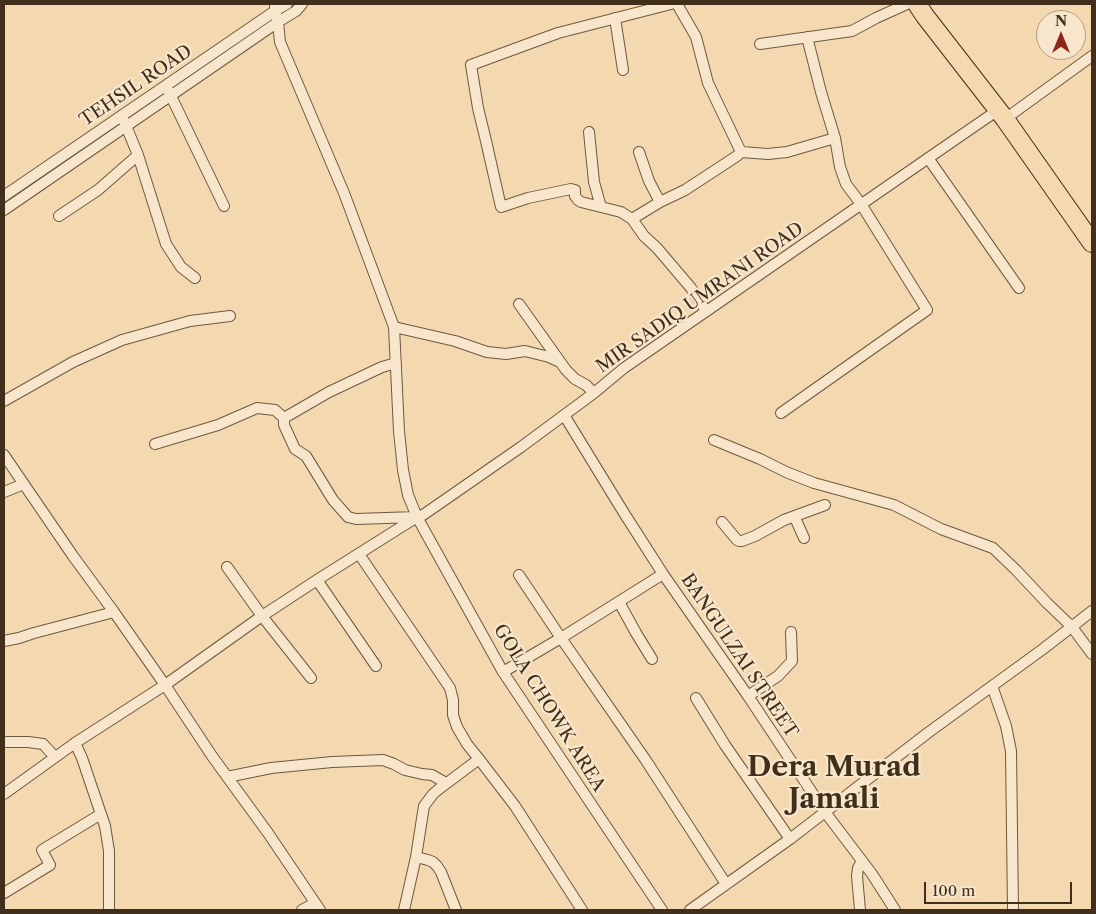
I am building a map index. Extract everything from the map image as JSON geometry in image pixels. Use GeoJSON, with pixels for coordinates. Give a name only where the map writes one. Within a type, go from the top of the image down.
{"type":"FeatureCollection","features":[{"type":"Feature","properties":{"kind":"highway"},"geometry":{"type":"LineString","coordinates":[[917,4],[1002,114],[1092,243]]}},
{"type":"Feature","properties":{"kind":"street"},"geometry":{"type":"LineString","coordinates":[[671,4],[558,33],[471,65],[478,108],[501,207],[528,198],[571,189],[575,190],[575,196],[578,200],[621,212],[632,219],[644,236],[657,248],[691,288],[706,311]]}},
{"type":"Feature","properties":{"kind":"street"},"geometry":{"type":"LineString","coordinates":[[677,4],[696,37],[708,83],[741,152]]}},
{"type":"Feature","properties":{"kind":"street"},"geometry":{"type":"LineString","coordinates":[[760,44],[852,31],[907,4]]}},
{"type":"Feature","properties":{"kind":"street"},"geometry":{"type":"LineString","coordinates":[[4,210],[278,22],[294,6]]}},
{"type":"Feature","properties":{"kind":"street","name":"TEHSIL ROAD"},"geometry":{"type":"LineString","coordinates":[[4,196],[122,116],[275,7],[294,6]]}},
{"type":"Feature","properties":{"kind":"street","name":"GOLA CHOWK AREA"},"geometry":{"type":"LineString","coordinates":[[275,7],[280,42],[344,193],[394,327],[403,470],[408,495],[503,672],[662,910]]}},
{"type":"Feature","properties":{"kind":"street"},"geometry":{"type":"LineString","coordinates":[[615,18],[623,70]]}},
{"type":"Feature","properties":{"kind":"street"},"geometry":{"type":"LineString","coordinates":[[780,412],[927,310],[861,204],[846,184],[840,168],[835,138],[807,38]]}},
{"type":"Feature","properties":{"kind":"street","name":"MIR SADIQ UMRANI ROAD"},"geometry":{"type":"LineString","coordinates":[[4,794],[75,743],[165,684],[262,616],[420,516],[521,448],[624,368],[928,158],[1002,114],[1092,56]]}},
{"type":"Feature","properties":{"kind":"street"},"geometry":{"type":"LineString","coordinates":[[165,86],[172,96],[224,206]]}},
{"type":"Feature","properties":{"kind":"street"},"geometry":{"type":"LineString","coordinates":[[122,116],[138,155],[166,244],[181,267],[195,278]]}},
{"type":"Feature","properties":{"kind":"street"},"geometry":{"type":"LineString","coordinates":[[589,132],[594,182],[601,207]]}},
{"type":"Feature","properties":{"kind":"street"},"geometry":{"type":"LineString","coordinates":[[632,219],[684,190],[741,152],[768,154],[787,152],[835,138]]}},
{"type":"Feature","properties":{"kind":"street"},"geometry":{"type":"LineString","coordinates":[[639,152],[649,181],[660,202]]}},
{"type":"Feature","properties":{"kind":"street"},"geometry":{"type":"LineString","coordinates":[[60,216],[98,190],[138,155]]}},
{"type":"Feature","properties":{"kind":"street"},"geometry":{"type":"LineString","coordinates":[[928,158],[1019,288]]}},
{"type":"Feature","properties":{"kind":"street"},"geometry":{"type":"LineString","coordinates":[[519,304],[566,370],[594,393]]}},
{"type":"Feature","properties":{"kind":"street"},"geometry":{"type":"LineString","coordinates":[[4,401],[73,362],[122,340],[190,321],[230,316]]}},
{"type":"Feature","properties":{"kind":"street"},"geometry":{"type":"LineString","coordinates":[[394,327],[455,341],[487,352],[506,354],[525,351],[560,362]]}},
{"type":"Feature","properties":{"kind":"street"},"geometry":{"type":"LineString","coordinates":[[284,418],[329,392],[382,367],[396,363]]}},
{"type":"Feature","properties":{"kind":"street"},"geometry":{"type":"LineString","coordinates":[[155,444],[218,425],[257,408],[275,410],[284,418],[284,425],[295,449],[306,456],[333,500],[348,517],[356,519],[420,516]]}},
{"type":"Feature","properties":{"kind":"street","name":"BANGULZAI STREET"},"geometry":{"type":"LineString","coordinates":[[564,415],[663,574],[748,696],[825,812],[872,874],[895,910]]}},
{"type":"Feature","properties":{"kind":"street"},"geometry":{"type":"LineString","coordinates":[[714,440],[814,483],[894,505],[941,529],[993,548],[1072,627],[1092,654]]}},
{"type":"Feature","properties":{"kind":"street"},"geometry":{"type":"LineString","coordinates":[[4,455],[73,556],[165,684],[318,907],[302,910]]}},
{"type":"Feature","properties":{"kind":"street"},"geometry":{"type":"LineString","coordinates":[[4,492],[24,484]]}},
{"type":"Feature","properties":{"kind":"street"},"geometry":{"type":"LineString","coordinates":[[722,522],[739,541],[755,536],[784,520],[825,505]]}},
{"type":"Feature","properties":{"kind":"street"},"geometry":{"type":"LineString","coordinates":[[793,517],[804,538]]}},
{"type":"Feature","properties":{"kind":"street"},"geometry":{"type":"LineString","coordinates":[[359,554],[450,688],[453,700],[453,715],[457,728],[467,744],[515,806],[582,910]]}},
{"type":"Feature","properties":{"kind":"street"},"geometry":{"type":"LineString","coordinates":[[227,567],[262,616],[312,678]]}},
{"type":"Feature","properties":{"kind":"street"},"geometry":{"type":"LineString","coordinates":[[503,672],[663,574]]}},
{"type":"Feature","properties":{"kind":"street"},"geometry":{"type":"LineString","coordinates":[[519,575],[645,759],[726,884]]}},
{"type":"Feature","properties":{"kind":"street"},"geometry":{"type":"LineString","coordinates":[[317,580],[376,666]]}},
{"type":"Feature","properties":{"kind":"street"},"geometry":{"type":"LineString","coordinates":[[619,602],[652,659]]}},
{"type":"Feature","properties":{"kind":"street"},"geometry":{"type":"LineString","coordinates":[[690,910],[790,840],[929,732],[1092,611]]}},
{"type":"Feature","properties":{"kind":"street"},"geometry":{"type":"LineString","coordinates":[[4,641],[114,612]]}},
{"type":"Feature","properties":{"kind":"street"},"geometry":{"type":"LineString","coordinates":[[748,696],[778,676],[792,661],[791,632]]}},
{"type":"Feature","properties":{"kind":"street"},"geometry":{"type":"LineString","coordinates":[[992,686],[1006,726],[1011,751],[1013,910]]}},
{"type":"Feature","properties":{"kind":"street"},"geometry":{"type":"LineString","coordinates":[[696,698],[725,745],[790,840]]}},
{"type":"Feature","properties":{"kind":"street"},"geometry":{"type":"LineString","coordinates":[[4,742],[43,744],[55,758]]}},
{"type":"Feature","properties":{"kind":"street"},"geometry":{"type":"LineString","coordinates":[[75,743],[105,826],[108,851],[109,910]]}},
{"type":"Feature","properties":{"kind":"street"},"geometry":{"type":"LineString","coordinates":[[404,910],[416,858],[424,806],[433,794],[479,759]]}},
{"type":"Feature","properties":{"kind":"street"},"geometry":{"type":"LineString","coordinates":[[227,777],[271,768],[332,762],[383,760],[405,770],[432,775],[446,783]]}},
{"type":"Feature","properties":{"kind":"street"},"geometry":{"type":"LineString","coordinates":[[4,893],[50,865],[42,850],[101,814]]}},
{"type":"Feature","properties":{"kind":"street"},"geometry":{"type":"LineString","coordinates":[[416,858],[432,862],[442,872],[456,910]]}},
{"type":"Feature","properties":{"kind":"street"},"geometry":{"type":"LineString","coordinates":[[860,910],[857,876],[858,868],[862,861]]}},
{"type":"Feature","properties":{"kind":"district","name":"Dera Murad Jamali"},"geometry":{"type":"Point","coordinates":[834,784]}}]}
